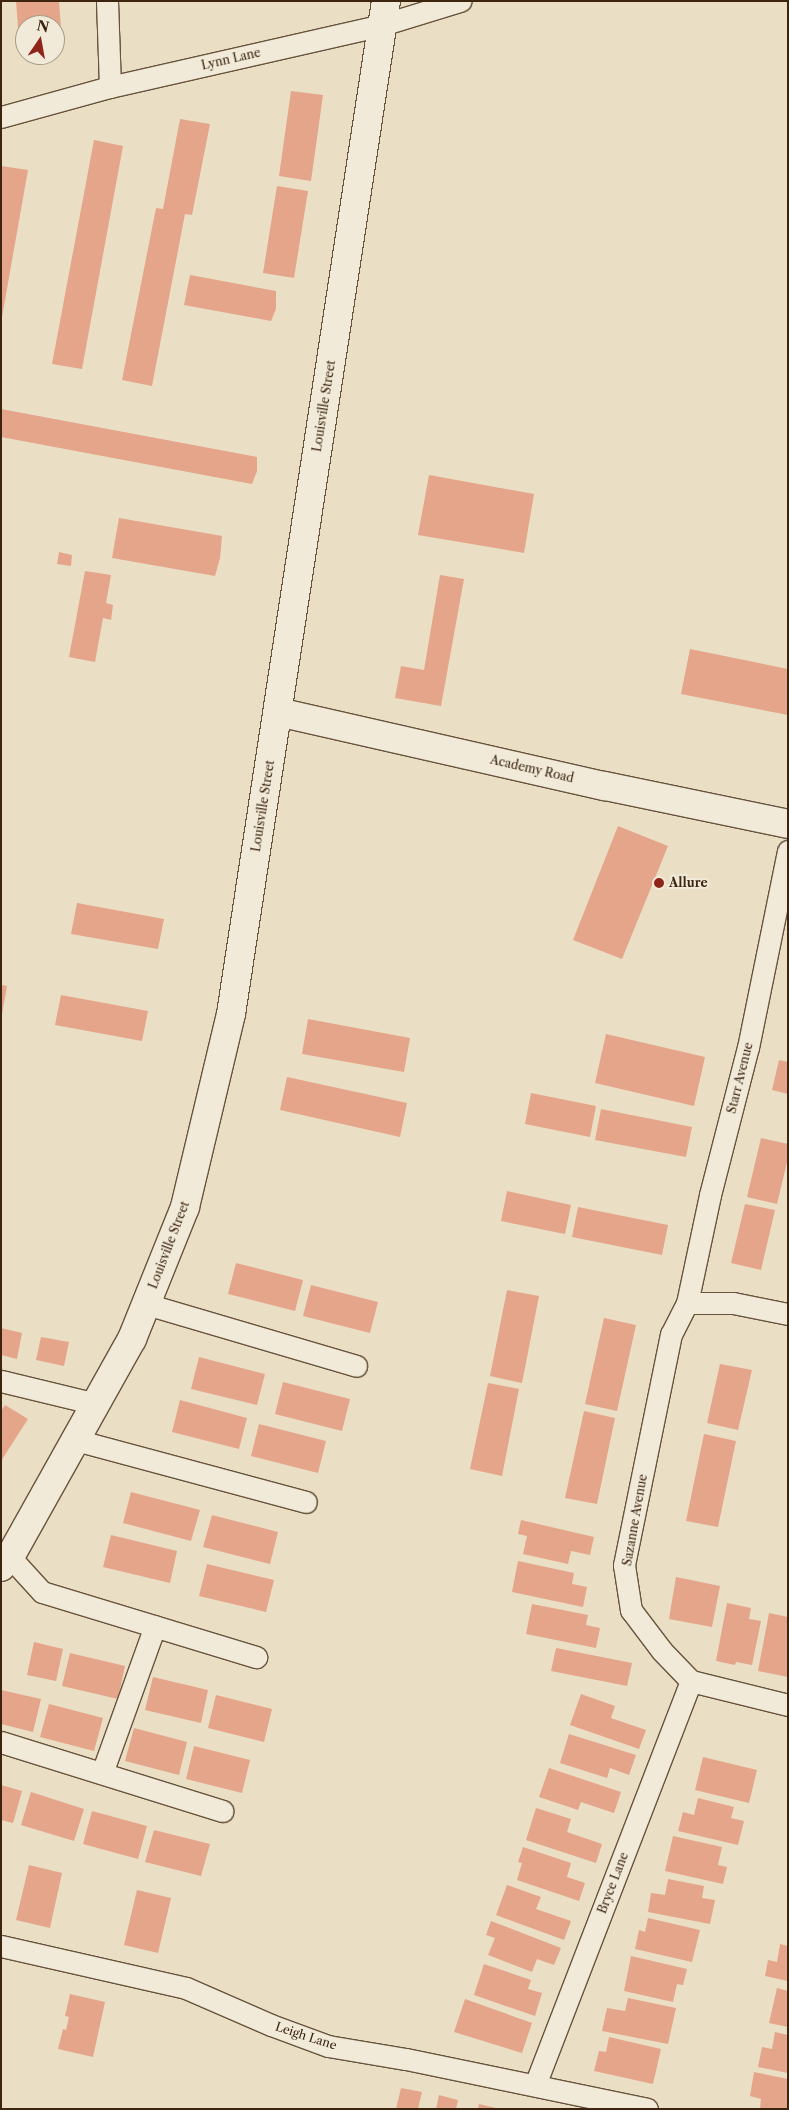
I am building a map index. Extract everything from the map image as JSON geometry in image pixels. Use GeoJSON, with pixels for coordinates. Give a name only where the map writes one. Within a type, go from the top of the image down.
{"type":"FeatureCollection","features":[{"type":"Feature","properties":{"kind":"main road","name":"Louisville Street"},"geometry":{"type":"LineString","coordinates":[[6,1562],[132,1339],[185,1207],[231,1014],[384,13]]}},
{"type":"Feature","properties":{"kind":"main road","name":"Academy Road"},"geometry":{"type":"LineString","coordinates":[[278,712],[605,786],[788,824]]}},
{"type":"Feature","properties":{"kind":"street"},"geometry":{"type":"LineString","coordinates":[[107,1],[110,87]]}},
{"type":"Feature","properties":{"kind":"street","name":"Lynn Lane"},"geometry":{"type":"LineString","coordinates":[[1,117],[384,13],[460,1]]}},
{"type":"Feature","properties":{"kind":"street","name":"Starr Avenue"},"geometry":{"type":"LineString","coordinates":[[687,1303],[710,1195],[748,1048],[788,851]]}},
{"type":"Feature","properties":{"kind":"street"},"geometry":{"type":"LineString","coordinates":[[687,1303],[733,1303],[788,1314]]}},
{"type":"Feature","properties":{"kind":"street","name":"Sazanne Avenue"},"geometry":{"type":"LineString","coordinates":[[687,1303],[671,1334],[624,1565],[631,1610],[662,1651],[692,1681]]}},
{"type":"Feature","properties":{"kind":"street"},"geometry":{"type":"LineString","coordinates":[[146,1304],[356,1366]]}},
{"type":"Feature","properties":{"kind":"street"},"geometry":{"type":"LineString","coordinates":[[1,1382],[96,1404]]}},
{"type":"Feature","properties":{"kind":"street"},"geometry":{"type":"LineString","coordinates":[[76,1440],[306,1502]]}},
{"type":"Feature","properties":{"kind":"street"},"geometry":{"type":"LineString","coordinates":[[6,1562],[42,1592],[256,1657]]}},
{"type":"Feature","properties":{"kind":"street"},"geometry":{"type":"LineString","coordinates":[[102,1773],[155,1626]]}},
{"type":"Feature","properties":{"kind":"street"},"geometry":{"type":"LineString","coordinates":[[692,1681],[788,1705]]}},
{"type":"Feature","properties":{"kind":"street","name":"Bryce Lane"},"geometry":{"type":"LineString","coordinates":[[535,2085],[692,1681]]}},
{"type":"Feature","properties":{"kind":"street"},"geometry":{"type":"LineString","coordinates":[[1,1742],[223,1811]]}},
{"type":"Feature","properties":{"kind":"street","name":"Leigh Lane"},"geometry":{"type":"LineString","coordinates":[[1,1946],[186,1988],[270,2025],[328,2046],[406,2059],[647,2109]]}},
{"type":"Feature","properties":{"kind":"building"},"geometry":{"type":"Polygon","coordinates":[[[16,1],[59,1],[60,15],[17,15],[16,1]]]}},
{"type":"Feature","properties":{"kind":"building"},"geometry":{"type":"Polygon","coordinates":[[[291,91],[323,95],[311,181],[279,176],[291,91]]]}},
{"type":"Feature","properties":{"kind":"building"},"geometry":{"type":"Polygon","coordinates":[[[180,119],[210,124],[192,215],[185,214],[152,386],[122,380],[156,208],[163,209],[180,119]]]}},
{"type":"Feature","properties":{"kind":"building"},"geometry":{"type":"Polygon","coordinates":[[[94,140],[123,146],[82,369],[52,364],[94,140]]]}},
{"type":"Feature","properties":{"kind":"building"},"geometry":{"type":"Polygon","coordinates":[[[1,166],[28,170],[2,317],[1,317],[1,166]]]}},
{"type":"Feature","properties":{"kind":"building"},"geometry":{"type":"Polygon","coordinates":[[[277,186],[308,191],[294,278],[263,273],[277,186]]]}},
{"type":"Feature","properties":{"kind":"building"},"geometry":{"type":"Polygon","coordinates":[[[190,275],[276,291],[276,309],[271,321],[184,305],[190,275]]]}},
{"type":"Feature","properties":{"kind":"building"},"geometry":{"type":"Polygon","coordinates":[[[1,409],[257,457],[257,471],[252,484],[1,437],[1,409]]]}},
{"type":"Feature","properties":{"kind":"building"},"geometry":{"type":"Polygon","coordinates":[[[429,475],[534,494],[524,553],[418,535],[429,475]]]}},
{"type":"Feature","properties":{"kind":"building"},"geometry":{"type":"Polygon","coordinates":[[[119,518],[222,536],[220,558],[215,576],[112,558],[119,518]]]}},
{"type":"Feature","properties":{"kind":"building"},"geometry":{"type":"Polygon","coordinates":[[[59,552],[72,555],[71,566],[57,564],[59,552]]]}},
{"type":"Feature","properties":{"kind":"building"},"geometry":{"type":"Polygon","coordinates":[[[85,571],[111,575],[106,603],[113,605],[111,620],[103,618],[95,662],[69,657],[85,571]]]}},
{"type":"Feature","properties":{"kind":"building"},"geometry":{"type":"Polygon","coordinates":[[[440,575],[464,579],[441,706],[395,698],[401,666],[424,670],[440,575]]]}},
{"type":"Feature","properties":{"kind":"building"},"geometry":{"type":"Polygon","coordinates":[[[690,649],[788,669],[788,715],[681,694],[690,649]]]}},
{"type":"Feature","properties":{"kind":"building"},"geometry":{"type":"Polygon","coordinates":[[[618,826],[668,846],[622,959],[573,940],[618,826]]]}},
{"type":"Feature","properties":{"kind":"building"},"geometry":{"type":"Polygon","coordinates":[[[77,903],[164,919],[158,949],[71,934],[77,903]]]}},
{"type":"Feature","properties":{"kind":"building"},"geometry":{"type":"Polygon","coordinates":[[[1,985],[7,986],[2,1014],[1,1014],[1,985]]]}},
{"type":"Feature","properties":{"kind":"building"},"geometry":{"type":"Polygon","coordinates":[[[61,995],[148,1011],[142,1041],[55,1025],[61,995]]]}},
{"type":"Feature","properties":{"kind":"building"},"geometry":{"type":"Polygon","coordinates":[[[308,1019],[410,1038],[404,1072],[302,1054],[308,1019]]]}},
{"type":"Feature","properties":{"kind":"building"},"geometry":{"type":"Polygon","coordinates":[[[606,1034],[705,1057],[694,1106],[595,1083],[606,1034]]]}},
{"type":"Feature","properties":{"kind":"building"},"geometry":{"type":"Polygon","coordinates":[[[779,1060],[788,1062],[788,1094],[772,1090],[779,1060]]]}},
{"type":"Feature","properties":{"kind":"building"},"geometry":{"type":"Polygon","coordinates":[[[287,1077],[407,1103],[400,1137],[280,1110],[287,1077]]]}},
{"type":"Feature","properties":{"kind":"building"},"geometry":{"type":"Polygon","coordinates":[[[531,1093],[596,1106],[590,1137],[525,1124],[531,1093]]]}},
{"type":"Feature","properties":{"kind":"building"},"geometry":{"type":"Polygon","coordinates":[[[601,1109],[692,1127],[686,1157],[595,1140],[601,1109]]]}},
{"type":"Feature","properties":{"kind":"building"},"geometry":{"type":"Polygon","coordinates":[[[761,1138],[788,1144],[788,1158],[777,1204],[747,1197],[761,1138]]]}},
{"type":"Feature","properties":{"kind":"building"},"geometry":{"type":"Polygon","coordinates":[[[507,1191],[571,1205],[565,1234],[501,1221],[507,1191]]]}},
{"type":"Feature","properties":{"kind":"building"},"geometry":{"type":"Polygon","coordinates":[[[745,1204],[775,1210],[761,1270],[731,1263],[745,1204]]]}},
{"type":"Feature","properties":{"kind":"building"},"geometry":{"type":"Polygon","coordinates":[[[578,1207],[668,1225],[662,1255],[572,1237],[578,1207]]]}},
{"type":"Feature","properties":{"kind":"building"},"geometry":{"type":"Polygon","coordinates":[[[236,1263],[303,1280],[295,1311],[228,1294],[236,1263]]]}},
{"type":"Feature","properties":{"kind":"building"},"geometry":{"type":"Polygon","coordinates":[[[311,1285],[378,1302],[370,1333],[303,1316],[311,1285]]]}},
{"type":"Feature","properties":{"kind":"building"},"geometry":{"type":"Polygon","coordinates":[[[507,1290],[539,1296],[522,1383],[490,1376],[507,1290]]]}},
{"type":"Feature","properties":{"kind":"building"},"geometry":{"type":"Polygon","coordinates":[[[604,1318],[636,1325],[617,1411],[585,1404],[604,1318]]]}},
{"type":"Feature","properties":{"kind":"building"},"geometry":{"type":"Polygon","coordinates":[[[1,1328],[22,1333],[17,1359],[1,1355],[1,1328]]]}},
{"type":"Feature","properties":{"kind":"building"},"geometry":{"type":"Polygon","coordinates":[[[41,1337],[69,1342],[64,1366],[36,1360],[41,1337]]]}},
{"type":"Feature","properties":{"kind":"building"},"geometry":{"type":"Polygon","coordinates":[[[199,1357],[265,1374],[257,1405],[191,1389],[199,1357]]]}},
{"type":"Feature","properties":{"kind":"building"},"geometry":{"type":"Polygon","coordinates":[[[720,1364],[752,1370],[738,1430],[707,1423],[720,1364]]]}},
{"type":"Feature","properties":{"kind":"building"},"geometry":{"type":"Polygon","coordinates":[[[283,1382],[350,1399],[342,1431],[275,1414],[283,1382]]]}},
{"type":"Feature","properties":{"kind":"building"},"geometry":{"type":"Polygon","coordinates":[[[488,1383],[519,1389],[502,1476],[470,1469],[488,1383]]]}},
{"type":"Feature","properties":{"kind":"building"},"geometry":{"type":"Polygon","coordinates":[[[180,1400],[247,1418],[239,1449],[172,1432],[180,1400]]]}},
{"type":"Feature","properties":{"kind":"building"},"geometry":{"type":"Polygon","coordinates":[[[5,1405],[28,1419],[1,1461],[1,1411],[5,1405]]]}},
{"type":"Feature","properties":{"kind":"building"},"geometry":{"type":"Polygon","coordinates":[[[584,1411],[615,1418],[597,1504],[565,1498],[584,1411]]]}},
{"type":"Feature","properties":{"kind":"building"},"geometry":{"type":"Polygon","coordinates":[[[259,1424],[326,1441],[318,1473],[251,1456],[259,1424]]]}},
{"type":"Feature","properties":{"kind":"building"},"geometry":{"type":"Polygon","coordinates":[[[704,1434],[736,1441],[718,1527],[686,1521],[704,1434]]]}},
{"type":"Feature","properties":{"kind":"building"},"geometry":{"type":"Polygon","coordinates":[[[131,1492],[200,1510],[191,1541],[123,1523],[131,1492]]]}},
{"type":"Feature","properties":{"kind":"building"},"geometry":{"type":"Polygon","coordinates":[[[212,1515],[278,1532],[270,1564],[203,1547],[212,1515]]]}},
{"type":"Feature","properties":{"kind":"building"},"geometry":{"type":"Polygon","coordinates":[[[521,1520],[594,1537],[590,1555],[571,1551],[568,1564],[523,1554],[527,1536],[518,1534],[521,1520]]]}},
{"type":"Feature","properties":{"kind":"building"},"geometry":{"type":"Polygon","coordinates":[[[111,1535],[177,1551],[170,1583],[103,1567],[111,1535]]]}},
{"type":"Feature","properties":{"kind":"building"},"geometry":{"type":"Polygon","coordinates":[[[518,1561],[574,1573],[572,1584],[587,1587],[583,1607],[512,1592],[518,1561]]]}},
{"type":"Feature","properties":{"kind":"building"},"geometry":{"type":"Polygon","coordinates":[[[207,1564],[274,1580],[266,1612],[199,1596],[207,1564]]]}},
{"type":"Feature","properties":{"kind":"building"},"geometry":{"type":"Polygon","coordinates":[[[676,1577],[720,1586],[712,1627],[669,1619],[676,1577]]]}},
{"type":"Feature","properties":{"kind":"building"},"geometry":{"type":"Polygon","coordinates":[[[727,1603],[751,1608],[749,1619],[761,1621],[752,1665],[736,1662],[735,1665],[716,1661],[727,1603]]]}},
{"type":"Feature","properties":{"kind":"building"},"geometry":{"type":"Polygon","coordinates":[[[532,1604],[588,1615],[586,1625],[600,1628],[596,1648],[526,1634],[532,1604]]]}},
{"type":"Feature","properties":{"kind":"building"},"geometry":{"type":"Polygon","coordinates":[[[769,1613],[788,1617],[788,1677],[758,1671],[769,1613]]]}},
{"type":"Feature","properties":{"kind":"building"},"geometry":{"type":"Polygon","coordinates":[[[34,1642],[63,1649],[56,1681],[27,1675],[34,1642]]]}},
{"type":"Feature","properties":{"kind":"building"},"geometry":{"type":"Polygon","coordinates":[[[556,1648],[632,1663],[627,1686],[551,1671],[556,1648]]]}},
{"type":"Feature","properties":{"kind":"building"},"geometry":{"type":"Polygon","coordinates":[[[70,1653],[125,1666],[118,1699],[62,1686],[70,1653]]]}},
{"type":"Feature","properties":{"kind":"building"},"geometry":{"type":"Polygon","coordinates":[[[153,1677],[208,1690],[201,1723],[145,1710],[153,1677]]]}},
{"type":"Feature","properties":{"kind":"building"},"geometry":{"type":"Polygon","coordinates":[[[1,1690],[41,1699],[33,1732],[1,1724],[1,1690]]]}},
{"type":"Feature","properties":{"kind":"building"},"geometry":{"type":"Polygon","coordinates":[[[581,1694],[615,1706],[611,1718],[646,1730],[639,1749],[570,1725],[581,1694]]]}},
{"type":"Feature","properties":{"kind":"building"},"geometry":{"type":"Polygon","coordinates":[[[216,1695],[272,1709],[264,1742],[208,1728],[216,1695]]]}},
{"type":"Feature","properties":{"kind":"building"},"geometry":{"type":"Polygon","coordinates":[[[49,1704],[103,1718],[94,1751],[40,1737],[49,1704]]]}},
{"type":"Feature","properties":{"kind":"building"},"geometry":{"type":"Polygon","coordinates":[[[134,1728],[187,1742],[179,1775],[125,1761],[134,1728]]]}},
{"type":"Feature","properties":{"kind":"building"},"geometry":{"type":"Polygon","coordinates":[[[569,1734],[636,1755],[629,1775],[610,1768],[607,1778],[560,1763],[569,1734]]]}},
{"type":"Feature","properties":{"kind":"building"},"geometry":{"type":"Polygon","coordinates":[[[194,1746],[250,1760],[242,1793],[186,1779],[194,1746]]]}},
{"type":"Feature","properties":{"kind":"building"},"geometry":{"type":"Polygon","coordinates":[[[703,1757],[757,1770],[749,1803],[695,1790],[703,1757]]]}},
{"type":"Feature","properties":{"kind":"building"},"geometry":{"type":"Polygon","coordinates":[[[549,1768],[621,1792],[614,1813],[581,1802],[578,1810],[539,1797],[549,1768]]]}},
{"type":"Feature","properties":{"kind":"building"},"geometry":{"type":"Polygon","coordinates":[[[1,1785],[22,1791],[13,1823],[1,1820],[1,1785]]]}},
{"type":"Feature","properties":{"kind":"building"},"geometry":{"type":"Polygon","coordinates":[[[31,1792],[84,1809],[74,1841],[21,1825],[31,1792]]]}},
{"type":"Feature","properties":{"kind":"building"},"geometry":{"type":"Polygon","coordinates":[[[698,1798],[734,1807],[731,1818],[744,1821],[738,1845],[678,1831],[683,1812],[694,1815],[698,1798]]]}},
{"type":"Feature","properties":{"kind":"building"},"geometry":{"type":"Polygon","coordinates":[[[536,1808],[571,1819],[567,1832],[602,1844],[596,1863],[526,1840],[536,1808]]]}},
{"type":"Feature","properties":{"kind":"building"},"geometry":{"type":"Polygon","coordinates":[[[92,1811],[147,1826],[138,1859],[83,1844],[92,1811]]]}},
{"type":"Feature","properties":{"kind":"building"},"geometry":{"type":"Polygon","coordinates":[[[154,1830],[210,1844],[201,1876],[145,1862],[154,1830]]]}},
{"type":"Feature","properties":{"kind":"building"},"geometry":{"type":"Polygon","coordinates":[[[673,1836],[722,1847],[718,1865],[727,1867],[723,1884],[665,1871],[673,1836]]]}},
{"type":"Feature","properties":{"kind":"building"},"geometry":{"type":"Polygon","coordinates":[[[523,1847],[571,1863],[567,1877],[585,1883],[579,1901],[517,1880],[522,1863],[518,1862],[523,1847]]]}},
{"type":"Feature","properties":{"kind":"building"},"geometry":{"type":"Polygon","coordinates":[[[29,1865],[62,1873],[50,1928],[16,1920],[29,1865]]]}},
{"type":"Feature","properties":{"kind":"building"},"geometry":{"type":"Polygon","coordinates":[[[668,1879],[704,1886],[702,1898],[715,1900],[710,1924],[648,1912],[651,1893],[665,1895],[668,1879]]]}},
{"type":"Feature","properties":{"kind":"building"},"geometry":{"type":"Polygon","coordinates":[[[507,1885],[541,1897],[536,1909],[571,1921],[564,1940],[496,1915],[507,1885]]]}},
{"type":"Feature","properties":{"kind":"building"},"geometry":{"type":"Polygon","coordinates":[[[137,1890],[171,1898],[158,1953],[124,1945],[137,1890]]]}},
{"type":"Feature","properties":{"kind":"building"},"geometry":{"type":"Polygon","coordinates":[[[648,1918],[700,1930],[692,1962],[635,1949],[639,1930],[645,1932],[648,1918]]]}},
{"type":"Feature","properties":{"kind":"building"},"geometry":{"type":"Polygon","coordinates":[[[491,1921],[561,1948],[554,1965],[537,1959],[532,1972],[488,1955],[495,1938],[486,1935],[491,1921]]]}},
{"type":"Feature","properties":{"kind":"building"},"geometry":{"type":"Polygon","coordinates":[[[780,1944],[788,1946],[788,1981],[765,1976],[768,1960],[777,1962],[780,1944]]]}},
{"type":"Feature","properties":{"kind":"building"},"geometry":{"type":"Polygon","coordinates":[[[631,1956],[687,1969],[683,1985],[677,1984],[673,2002],[624,1991],[631,1956]]]}},
{"type":"Feature","properties":{"kind":"building"},"geometry":{"type":"Polygon","coordinates":[[[484,1964],[531,1980],[528,1989],[542,1993],[535,2016],[474,1995],[484,1964]]]}},
{"type":"Feature","properties":{"kind":"building"},"geometry":{"type":"Polygon","coordinates":[[[777,1988],[788,1991],[788,2027],[769,2023],[777,1988]]]}},
{"type":"Feature","properties":{"kind":"building"},"geometry":{"type":"Polygon","coordinates":[[[70,1994],[105,2002],[93,2057],[58,2049],[63,2029],[66,2030],[69,2017],[65,2016],[70,1994]]]}},
{"type":"Feature","properties":{"kind":"building"},"geometry":{"type":"Polygon","coordinates":[[[628,1998],[676,2008],[668,2044],[602,2031],[607,2008],[625,2011],[628,1998]]]}},
{"type":"Feature","properties":{"kind":"building"},"geometry":{"type":"Polygon","coordinates":[[[465,1999],[532,2023],[522,2053],[454,2032],[465,1999]]]}},
{"type":"Feature","properties":{"kind":"building"},"geometry":{"type":"Polygon","coordinates":[[[775,2032],[788,2035],[788,2073],[758,2067],[762,2047],[772,2049],[775,2032]]]}},
{"type":"Feature","properties":{"kind":"building"},"geometry":{"type":"Polygon","coordinates":[[[609,2037],[661,2049],[653,2084],[594,2071],[599,2051],[606,2052],[609,2037]]]}},
{"type":"Feature","properties":{"kind":"building"},"geometry":{"type":"Polygon","coordinates":[[[754,2072],[788,2079],[788,2109],[760,2109],[761,2099],[750,2096],[754,2072]]]}},
{"type":"Feature","properties":{"kind":"building"},"geometry":{"type":"Polygon","coordinates":[[[401,2088],[422,2092],[418,2109],[396,2109],[401,2088]]]}},
{"type":"Feature","properties":{"kind":"building"},"geometry":{"type":"Polygon","coordinates":[[[439,2095],[458,2100],[456,2109],[436,2109],[439,2095]]]}},
{"type":"Feature","properties":{"kind":"building"},"geometry":{"type":"Polygon","coordinates":[[[479,2104],[496,2108],[496,2109],[478,2109],[479,2104]]]}},
{"type":"Feature","properties":{"kind":"place","name":"Allure"},"geometry":{"type":"Point","coordinates":[659,883]}}]}
